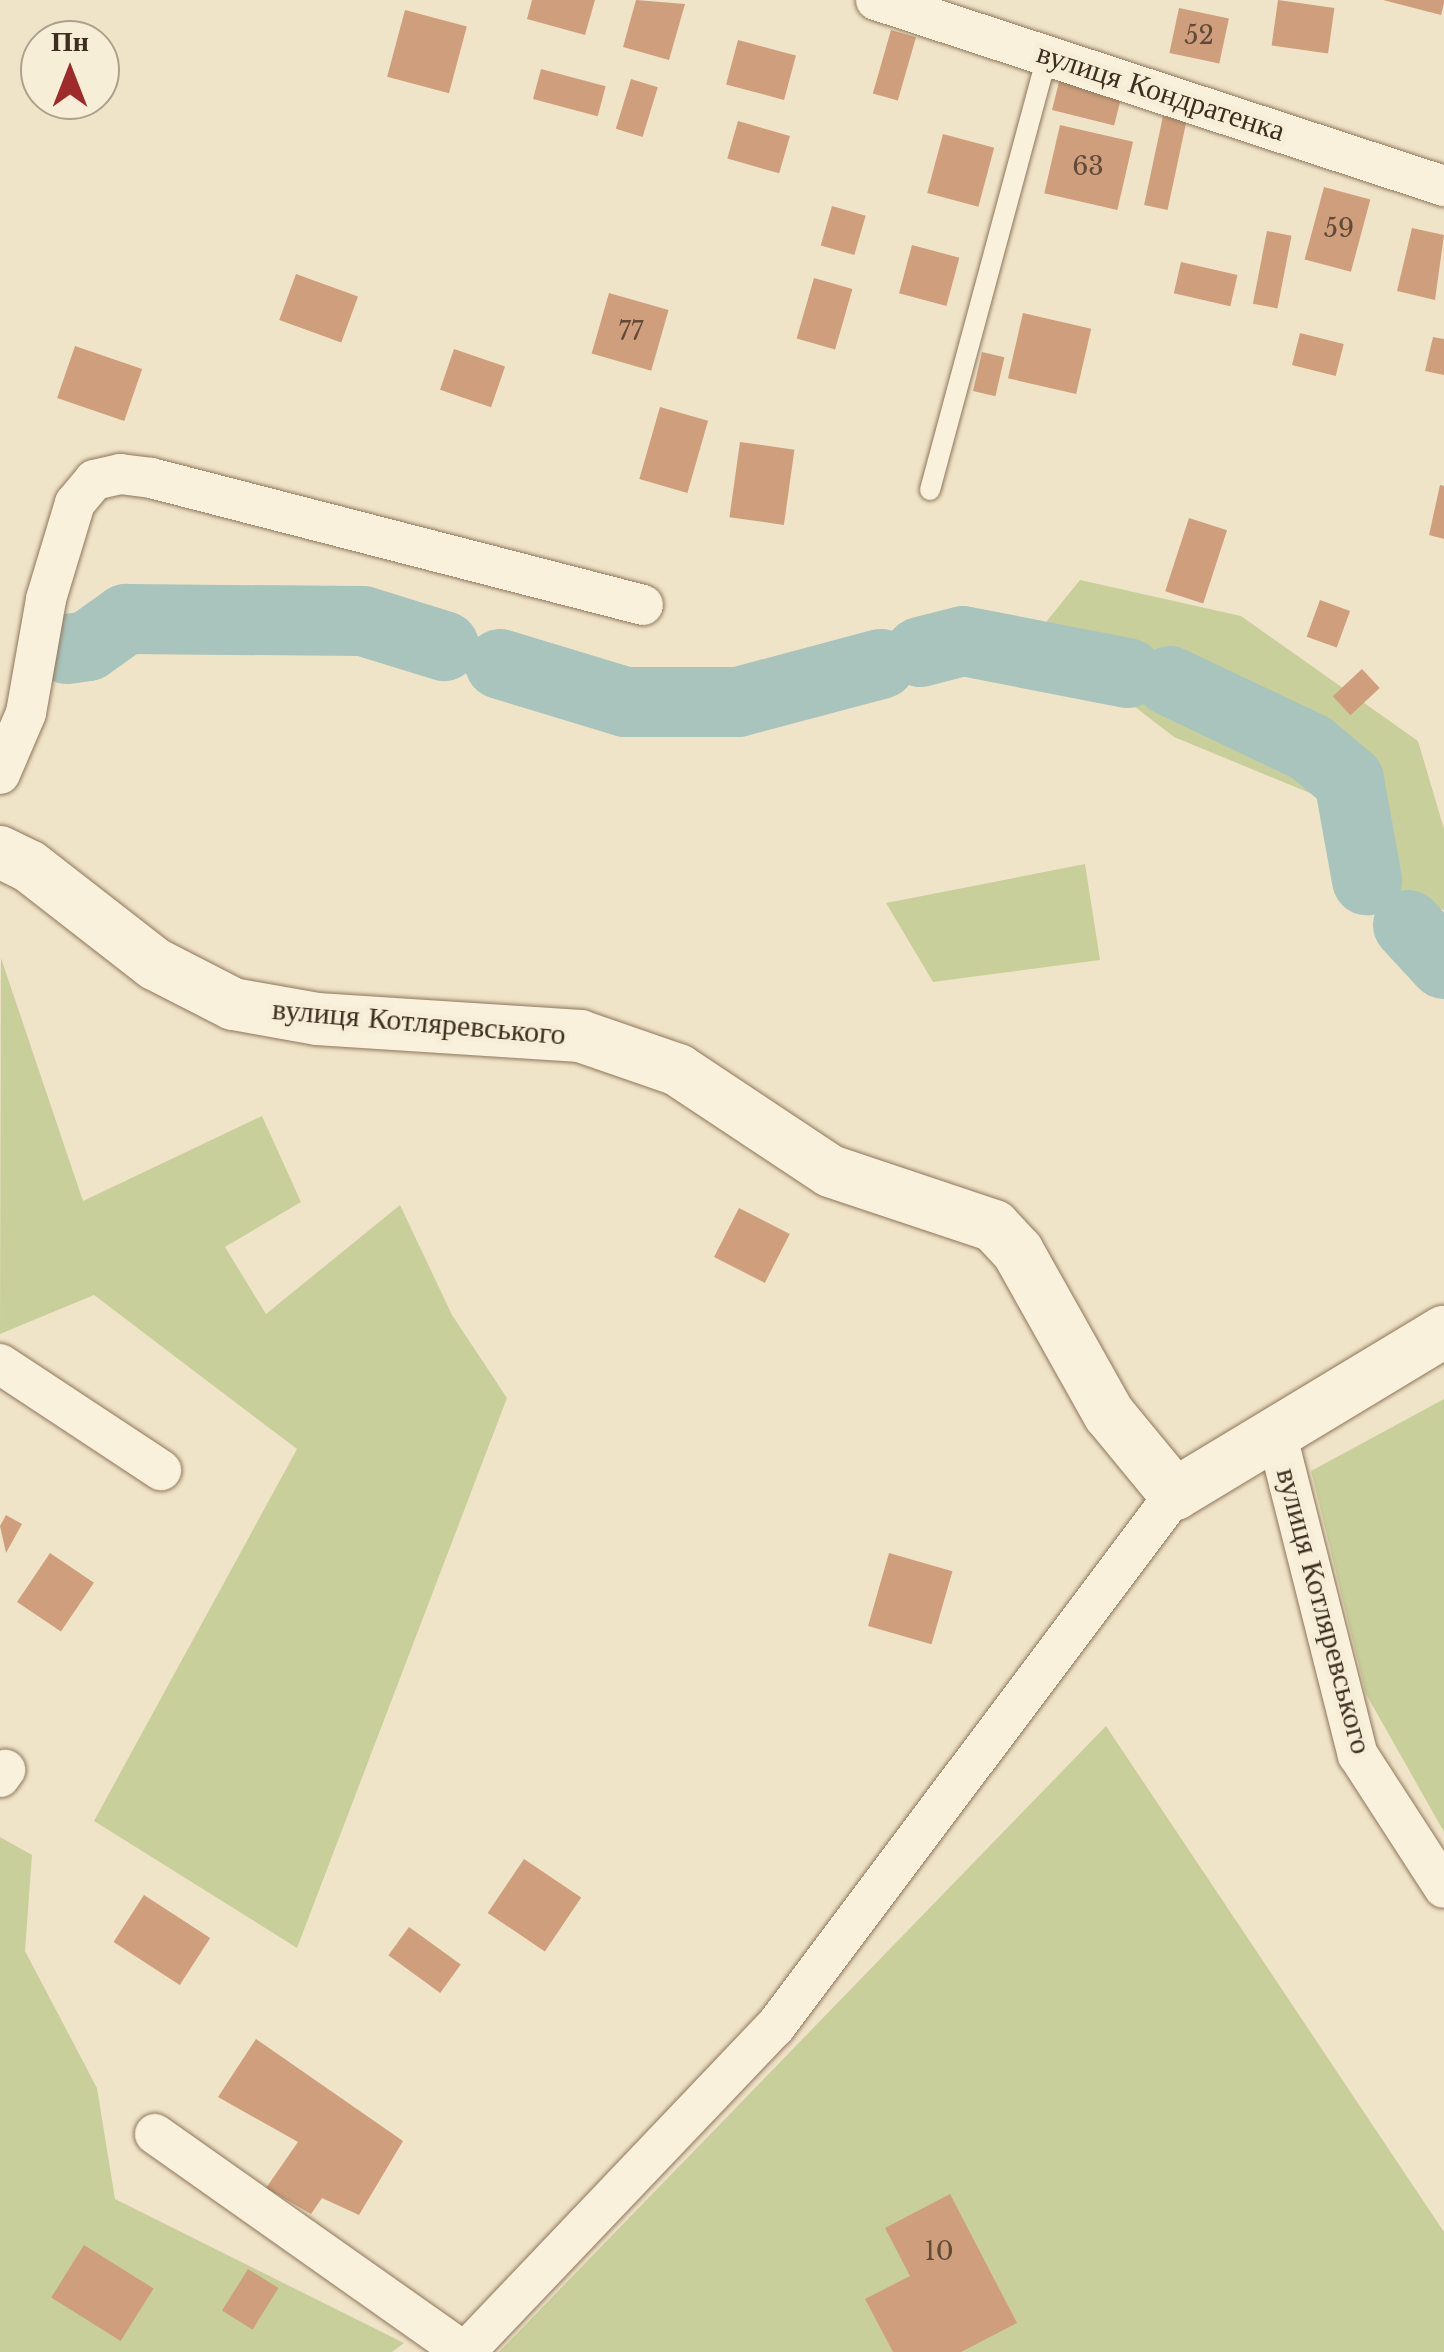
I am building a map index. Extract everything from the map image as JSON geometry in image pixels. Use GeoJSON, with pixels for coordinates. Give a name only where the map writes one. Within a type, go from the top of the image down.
{"type":"FeatureCollection","features":[{"type":"Feature","properties":{"kind":"street","name":"вулиця Кондратенка"},"geometry":{"type":"LineString","coordinates":[[876,0],[1444,186]]}},
{"type":"Feature","properties":{"kind":"street"},"geometry":{"type":"LineString","coordinates":[[0,774],[26,713],[46,600],[75,503],[94,480],[120,474],[151,478],[643,605]]}},
{"type":"Feature","properties":{"kind":"street","name":"вулиця Котляревського"},"geometry":{"type":"LineString","coordinates":[[0,852],[30,866],[155,964],[233,1004],[317,1020],[580,1036],[678,1070],[830,1171],[994,1226],[1018,1252],[1110,1414],[1175,1494]]}},
{"type":"Feature","properties":{"kind":"street"},"geometry":{"type":"LineString","coordinates":[[155,2134],[464,2352],[774,2027],[1175,1494],[1444,1332]]}},
{"type":"Feature","properties":{"kind":"street"},"geometry":{"type":"LineString","coordinates":[[0,1364],[78,1410],[162,1470]]}},
{"type":"Feature","properties":{"kind":"street","name":"вулиця Котляревського"},"geometry":{"type":"LineString","coordinates":[[1276,1432],[1358,1754],[1444,1888]]}},
{"type":"Feature","properties":{"kind":"lane"},"geometry":{"type":"LineString","coordinates":[[930,490],[1048,54]]}},
{"type":"Feature","properties":{"kind":"green space"},"geometry":{"type":"Polygon","coordinates":[[[1080,580],[1241,616],[1418,741],[1444,829],[1444,910],[1342,888],[1317,796],[1174,737],[1038,632],[1080,580]]]}},
{"type":"Feature","properties":{"kind":"green space"},"geometry":{"type":"Polygon","coordinates":[[[1085,864],[1100,960],[933,982],[886,903],[1085,864]]]}},
{"type":"Feature","properties":{"kind":"green space"},"geometry":{"type":"Polygon","coordinates":[[[1,958],[83,1201],[262,1116],[301,1202],[225,1247],[266,1314],[400,1205],[452,1315],[507,1398],[297,1948],[94,1821],[297,1449],[94,1295],[0,1334],[1,958]]]}},
{"type":"Feature","properties":{"kind":"green space"},"geometry":{"type":"Polygon","coordinates":[[[1444,1399],[1444,1832],[1366,1694],[1311,1471],[1444,1399]]]}},
{"type":"Feature","properties":{"kind":"green space"},"geometry":{"type":"Polygon","coordinates":[[[1106,1726],[1444,2232],[1444,2352],[499,2352],[1106,1726]]]}},
{"type":"Feature","properties":{"kind":"green space"},"geometry":{"type":"Polygon","coordinates":[[[0,1837],[32,1855],[25,1951],[97,2088],[115,2199],[404,2343],[392,2352],[0,2352],[0,1837]]]}},
{"type":"Feature","properties":{"kind":"building"},"geometry":{"type":"Polygon","coordinates":[[[532,0],[595,0],[585,35],[527,19],[532,0]]]}},
{"type":"Feature","properties":{"kind":"building"},"geometry":{"type":"Polygon","coordinates":[[[636,0],[685,4],[669,60],[623,47],[636,0]]]}},
{"type":"Feature","properties":{"kind":"building"},"geometry":{"type":"Polygon","coordinates":[[[1278,0],[1334,8],[1328,53],[1272,46],[1278,0]]]}},
{"type":"Feature","properties":{"kind":"building"},"geometry":{"type":"Polygon","coordinates":[[[1383,0],[1444,0],[1444,3],[1441,15],[1383,0]]]}},
{"type":"Feature","properties":{"kind":"building"},"geometry":{"type":"Polygon","coordinates":[[[1179,8],[1229,19],[1219,64],[1169,53],[1179,8]]]}},
{"type":"Feature","properties":{"kind":"building"},"geometry":{"type":"Polygon","coordinates":[[[405,10],[467,27],[449,93],[387,77],[405,10]]]}},
{"type":"Feature","properties":{"kind":"building"},"geometry":{"type":"Polygon","coordinates":[[[891,30],[916,37],[898,101],[873,93],[891,30]]]}},
{"type":"Feature","properties":{"kind":"building"},"geometry":{"type":"Polygon","coordinates":[[[738,40],[796,56],[784,100],[726,84],[738,40]]]}},
{"type":"Feature","properties":{"kind":"building"},"geometry":{"type":"Polygon","coordinates":[[[541,69],[606,86],[598,116],[533,99],[541,69]]]}},
{"type":"Feature","properties":{"kind":"building"},"geometry":{"type":"Polygon","coordinates":[[[1060,78],[1122,93],[1114,126],[1052,110],[1060,78]]]}},
{"type":"Feature","properties":{"kind":"building"},"geometry":{"type":"Polygon","coordinates":[[[631,79],[658,87],[643,137],[616,129],[631,79]]]}},
{"type":"Feature","properties":{"kind":"building"},"geometry":{"type":"Polygon","coordinates":[[[1163,116],[1186,121],[1168,210],[1144,205],[1163,116]]]}},
{"type":"Feature","properties":{"kind":"building"},"geometry":{"type":"Polygon","coordinates":[[[738,121],[790,136],[779,173],[727,158],[738,121]]]}},
{"type":"Feature","properties":{"kind":"building"},"geometry":{"type":"Polygon","coordinates":[[[1060,125],[1133,142],[1117,210],[1044,193],[1060,125]]]}},
{"type":"Feature","properties":{"kind":"building"},"geometry":{"type":"Polygon","coordinates":[[[943,134],[994,148],[978,207],[927,193],[943,134]]]}},
{"type":"Feature","properties":{"kind":"building"},"geometry":{"type":"Polygon","coordinates":[[[1324,187],[1370,199],[1351,272],[1305,259],[1324,187]]]}},
{"type":"Feature","properties":{"kind":"building"},"geometry":{"type":"Polygon","coordinates":[[[832,206],[866,216],[854,255],[821,245],[832,206]]]}},
{"type":"Feature","properties":{"kind":"building"},"geometry":{"type":"Polygon","coordinates":[[[1412,228],[1444,235],[1435,300],[1397,291],[1412,228]]]}},
{"type":"Feature","properties":{"kind":"building"},"geometry":{"type":"Polygon","coordinates":[[[1267,231],[1292,236],[1277,308],[1253,304],[1267,231]]]}},
{"type":"Feature","properties":{"kind":"building"},"geometry":{"type":"Polygon","coordinates":[[[912,245],[959,258],[946,306],[899,293],[912,245]]]}},
{"type":"Feature","properties":{"kind":"building"},"geometry":{"type":"Polygon","coordinates":[[[1181,262],[1238,275],[1230,306],[1174,293],[1181,262]]]}},
{"type":"Feature","properties":{"kind":"building"},"geometry":{"type":"Polygon","coordinates":[[[296,274],[358,297],[341,343],[279,320],[296,274]]]}},
{"type":"Feature","properties":{"kind":"building"},"geometry":{"type":"Polygon","coordinates":[[[814,278],[852,289],[835,350],[797,339],[814,278]]]}},
{"type":"Feature","properties":{"kind":"building"},"geometry":{"type":"Polygon","coordinates":[[[609,293],[669,310],[651,371],[592,354],[609,293]]]}},
{"type":"Feature","properties":{"kind":"building"},"geometry":{"type":"Polygon","coordinates":[[[1023,313],[1091,329],[1076,394],[1008,378],[1023,313]]]}},
{"type":"Feature","properties":{"kind":"building"},"geometry":{"type":"Polygon","coordinates":[[[1300,333],[1344,344],[1336,376],[1292,365],[1300,333]]]}},
{"type":"Feature","properties":{"kind":"building"},"geometry":{"type":"Polygon","coordinates":[[[1433,337],[1444,339],[1444,375],[1425,371],[1433,337]]]}},
{"type":"Feature","properties":{"kind":"building"},"geometry":{"type":"Polygon","coordinates":[[[75,346],[142,369],[124,421],[57,398],[75,346]]]}},
{"type":"Feature","properties":{"kind":"building"},"geometry":{"type":"Polygon","coordinates":[[[454,349],[505,367],[491,407],[440,390],[454,349]]]}},
{"type":"Feature","properties":{"kind":"building"},"geometry":{"type":"Polygon","coordinates":[[[982,352],[1004,357],[995,396],[973,391],[982,352]]]}},
{"type":"Feature","properties":{"kind":"building"},"geometry":{"type":"Polygon","coordinates":[[[660,407],[708,421],[687,493],[639,479],[660,407]]]}},
{"type":"Feature","properties":{"kind":"building"},"geometry":{"type":"Polygon","coordinates":[[[740,442],[794,450],[784,525],[729,517],[740,442]]]}},
{"type":"Feature","properties":{"kind":"building"},"geometry":{"type":"Polygon","coordinates":[[[1440,485],[1444,486],[1444,539],[1429,535],[1440,485]]]}},
{"type":"Feature","properties":{"kind":"building"},"geometry":{"type":"Polygon","coordinates":[[[1189,518],[1227,530],[1203,604],[1165,591],[1189,518]]]}},
{"type":"Feature","properties":{"kind":"building"},"geometry":{"type":"Polygon","coordinates":[[[1320,600],[1350,611],[1337,648],[1307,637],[1320,600]]]}},
{"type":"Feature","properties":{"kind":"building"},"geometry":{"type":"Polygon","coordinates":[[[1362,669],[1380,688],[1350,715],[1333,696],[1362,669]]]}},
{"type":"Feature","properties":{"kind":"building"},"geometry":{"type":"Polygon","coordinates":[[[739,1208],[790,1234],[765,1283],[714,1257],[739,1208]]]}},
{"type":"Feature","properties":{"kind":"building"},"geometry":{"type":"Polygon","coordinates":[[[6,1515],[22,1524],[6,1553],[0,1526],[6,1515]]]}},
{"type":"Feature","properties":{"kind":"building"},"geometry":{"type":"Polygon","coordinates":[[[50,1553],[94,1583],[61,1632],[17,1602],[50,1553]]]}},
{"type":"Feature","properties":{"kind":"building"},"geometry":{"type":"Polygon","coordinates":[[[889,1553],[952,1571],[931,1644],[868,1626],[889,1553]]]}},
{"type":"Feature","properties":{"kind":"building"},"geometry":{"type":"Polygon","coordinates":[[[524,1859],[581,1898],[545,1951],[488,1913],[524,1859]]]}},
{"type":"Feature","properties":{"kind":"building"},"geometry":{"type":"Polygon","coordinates":[[[144,1895],[210,1938],[180,1985],[114,1942],[144,1895]]]}},
{"type":"Feature","properties":{"kind":"building"},"geometry":{"type":"Polygon","coordinates":[[[409,1927],[461,1965],[440,1993],[388,1955],[409,1927]]]}},
{"type":"Feature","properties":{"kind":"building"},"geometry":{"type":"Polygon","coordinates":[[[256,2039],[403,2141],[359,2215],[322,2198],[311,2214],[266,2188],[298,2142],[218,2097],[256,2039]]]}},
{"type":"Feature","properties":{"kind":"building"},"geometry":{"type":"Polygon","coordinates":[[[950,2194],[1017,2323],[961,2352],[893,2352],[865,2299],[910,2276],[885,2228],[950,2194]]]}},
{"type":"Feature","properties":{"kind":"building"},"geometry":{"type":"Polygon","coordinates":[[[84,2245],[154,2288],[121,2341],[51,2298],[84,2245]]]}},
{"type":"Feature","properties":{"kind":"building"},"geometry":{"type":"Polygon","coordinates":[[[248,2269],[279,2288],[253,2330],[222,2311],[248,2269]]]}},
{"type":"Feature","properties":{"kind":"waterway"},"geometry":{"type":"LineString","coordinates":[[67,649],[88,646],[126,619],[363,621],[444,646]]}},
{"type":"Feature","properties":{"kind":"waterway"},"geometry":{"type":"LineString","coordinates":[[920,652],[963,641],[1128,673]]}},
{"type":"Feature","properties":{"kind":"waterway"},"geometry":{"type":"LineString","coordinates":[[500,664],[625,702],[738,702],[881,664]]}},
{"type":"Feature","properties":{"kind":"waterway"},"geometry":{"type":"LineString","coordinates":[[1170,681],[1311,748],[1349,780],[1367,880]]}},
{"type":"Feature","properties":{"kind":"waterway"},"geometry":{"type":"LineString","coordinates":[[1408,925],[1444,964]]}}]}
